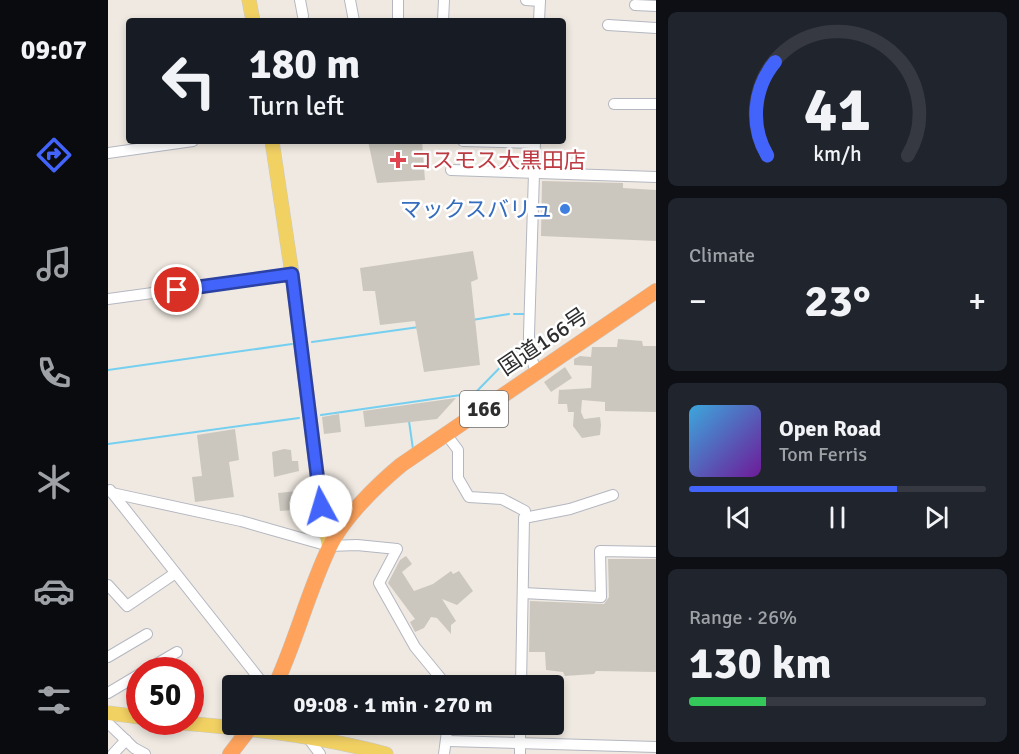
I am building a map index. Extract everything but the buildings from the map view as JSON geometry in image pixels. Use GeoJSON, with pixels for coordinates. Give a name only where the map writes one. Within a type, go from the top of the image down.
{"type":"FeatureCollection","features":[{"type":"Feature","properties":{"kind":"highway","name":"国道166号"},"geometry":{"type":"LineString","coordinates":[[280,675],[291,653],[329,546],[374,488],[401,465],[656,291]]}},
{"type":"Feature","properties":{"kind":"highway"},"geometry":{"type":"LineString","coordinates":[[230,754],[245,735]]}},
{"type":"Feature","properties":{"kind":"main road"},"geometry":{"type":"LineString","coordinates":[[249,0],[252,18]]}},
{"type":"Feature","properties":{"kind":"main road"},"geometry":{"type":"LineString","coordinates":[[272,144],[292,274],[321,506],[329,546]]}},
{"type":"Feature","properties":{"kind":"main road"},"geometry":{"type":"LineString","coordinates":[[108,713],[126,715]]}},
{"type":"Feature","properties":{"kind":"main road"},"geometry":{"type":"LineString","coordinates":[[204,724],[222,725]]}},
{"type":"Feature","properties":{"kind":"main road"},"geometry":{"type":"LineString","coordinates":[[287,735],[352,745],[386,754]]}},
{"type":"Feature","properties":{"kind":"street"},"geometry":{"type":"LineString","coordinates":[[300,0],[303,16]]}},
{"type":"Feature","properties":{"kind":"street"},"geometry":{"type":"LineString","coordinates":[[350,0],[353,18]]}},
{"type":"Feature","properties":{"kind":"street"},"geometry":{"type":"LineString","coordinates":[[398,0],[398,18]]}},
{"type":"Feature","properties":{"kind":"street"},"geometry":{"type":"LineString","coordinates":[[443,18],[444,0]]}},
{"type":"Feature","properties":{"kind":"street"},"geometry":{"type":"LineString","coordinates":[[526,0],[540,0],[539,18]]}},
{"type":"Feature","properties":{"kind":"street"},"geometry":{"type":"LineString","coordinates":[[635,5],[656,6]]}},
{"type":"Feature","properties":{"kind":"street"},"geometry":{"type":"LineString","coordinates":[[608,25],[656,28]]}},
{"type":"Feature","properties":{"kind":"street"},"geometry":{"type":"LineString","coordinates":[[614,104],[656,104]]}},
{"type":"Feature","properties":{"kind":"street"},"geometry":{"type":"LineString","coordinates":[[108,153],[172,144]]}},
{"type":"Feature","properties":{"kind":"street"},"geometry":{"type":"LineString","coordinates":[[535,144],[532,171],[529,349],[536,373]]}},
{"type":"Feature","properties":{"kind":"street"},"geometry":{"type":"LineString","coordinates":[[451,170],[656,177]]}},
{"type":"Feature","properties":{"kind":"street"},"geometry":{"type":"LineString","coordinates":[[108,299],[292,274]]}},
{"type":"Feature","properties":{"kind":"street"},"geometry":{"type":"LineString","coordinates":[[446,434],[458,450],[458,478],[470,497],[502,499],[525,511]]}},
{"type":"Feature","properties":{"kind":"street"},"geometry":{"type":"LineString","coordinates":[[110,490],[241,520],[329,546],[357,545],[397,549],[379,583],[415,647],[438,675]]}},
{"type":"Feature","properties":{"kind":"street"},"geometry":{"type":"LineString","coordinates":[[110,490],[174,574],[256,675]]}},
{"type":"Feature","properties":{"kind":"street"},"geometry":{"type":"LineString","coordinates":[[521,675],[524,518],[570,509],[613,495]]}},
{"type":"Feature","properties":{"kind":"street"},"geometry":{"type":"LineString","coordinates":[[523,593],[601,597],[600,551],[656,552]]}},
{"type":"Feature","properties":{"kind":"street"},"geometry":{"type":"LineString","coordinates":[[108,585],[127,606],[174,574]]}},
{"type":"Feature","properties":{"kind":"street"},"geometry":{"type":"LineString","coordinates":[[108,657],[147,634]]}},
{"type":"Feature","properties":{"kind":"street"},"geometry":{"type":"LineString","coordinates":[[168,657],[177,652]]}},
{"type":"Feature","properties":{"kind":"street"},"geometry":{"type":"LineString","coordinates":[[108,693],[126,682]]}},
{"type":"Feature","properties":{"kind":"street"},"geometry":{"type":"LineString","coordinates":[[108,723],[132,747],[145,754]]}},
{"type":"Feature","properties":{"kind":"street"},"geometry":{"type":"LineString","coordinates":[[444,754],[448,735]]}},
{"type":"Feature","properties":{"kind":"street"},"geometry":{"type":"LineString","coordinates":[[309,740],[320,754]]}},
{"type":"Feature","properties":{"kind":"street"},"geometry":{"type":"LineString","coordinates":[[448,741],[520,748],[656,747]]}},
{"type":"Feature","properties":{"kind":"street"},"geometry":{"type":"LineString","coordinates":[[113,754],[132,747]]}},
{"type":"Feature","properties":{"kind":"waterway"},"geometry":{"type":"LineString","coordinates":[[472,320],[509,314]]}},
{"type":"Feature","properties":{"kind":"waterway"},"geometry":{"type":"LineString","coordinates":[[514,314],[526,314]]}},
{"type":"Feature","properties":{"kind":"waterway"},"geometry":{"type":"LineString","coordinates":[[312,342],[419,327]]}},
{"type":"Feature","properties":{"kind":"waterway"},"geometry":{"type":"LineString","coordinates":[[108,370],[292,344]]}},
{"type":"Feature","properties":{"kind":"waterway"},"geometry":{"type":"LineString","coordinates":[[477,391],[523,344]]}},
{"type":"Feature","properties":{"kind":"waterway"},"geometry":{"type":"LineString","coordinates":[[321,415],[468,394]]}},
{"type":"Feature","properties":{"kind":"waterway"},"geometry":{"type":"LineString","coordinates":[[108,444],[299,418]]}},
{"type":"Feature","properties":{"kind":"waterway"},"geometry":{"type":"LineString","coordinates":[[409,421],[413,449]]}},
{"type":"Feature","properties":{"kind":"place","name":"コスモス大黒田店"},"geometry":{"type":"Point","coordinates":[398,160]}},
{"type":"Feature","properties":{"kind":"place","name":"マックスバリュ"},"geometry":{"type":"Point","coordinates":[565,209]}},
{"type":"Feature","properties":{"kind":"route"},"geometry":{"type":"LineString","coordinates":[[177,290],[292,274],[321,506]]}}]}
